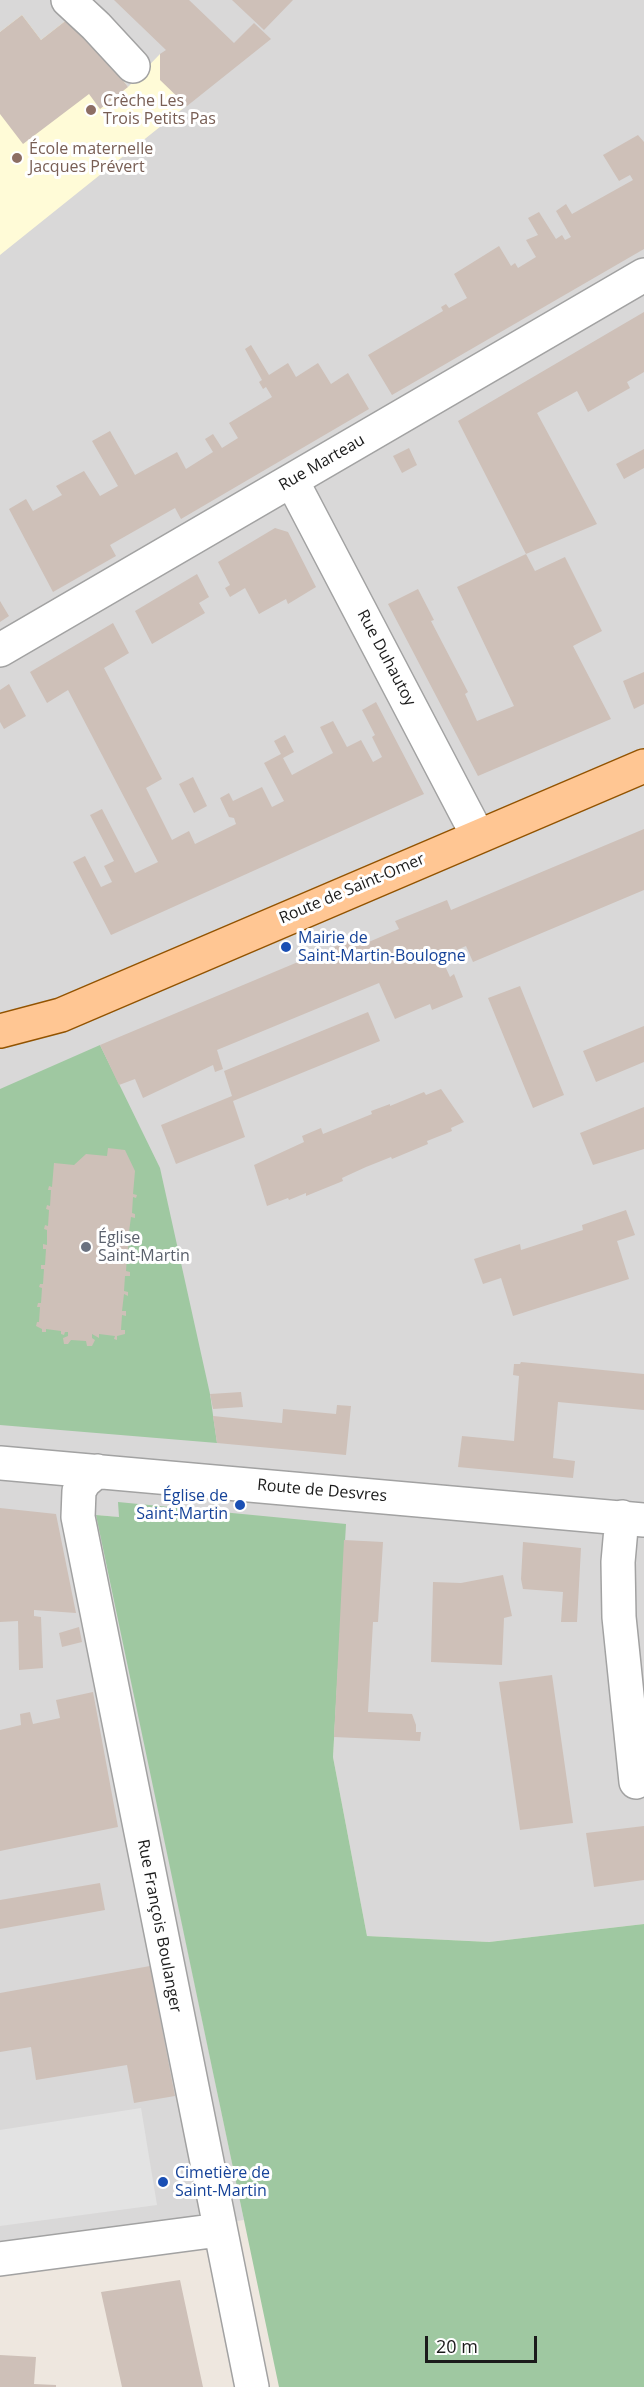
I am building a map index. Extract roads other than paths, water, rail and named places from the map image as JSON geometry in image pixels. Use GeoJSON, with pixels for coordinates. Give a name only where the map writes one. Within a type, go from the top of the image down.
{"type":"FeatureCollection","features":[{"type":"Feature","properties":{"kind":"main road","name":"Route de Saint-Omer"},"geometry":{"type":"LineString","coordinates":[[0,1031],[61,1014],[644,766]]}},
{"type":"Feature","properties":{"kind":"main road","name":"Route de Saint-Omer"},"geometry":{"type":"LineString","coordinates":[[0,1055],[61,1014]]}},
{"type":"Feature","properties":{"kind":"street"},"geometry":{"type":"LineString","coordinates":[[68,0],[133,66]]}},
{"type":"Feature","properties":{"kind":"street","name":"Rue Marteau"},"geometry":{"type":"LineString","coordinates":[[0,650],[644,275]]}},
{"type":"Feature","properties":{"kind":"street","name":"Rue Duhautoy"},"geometry":{"type":"LineString","coordinates":[[292,481],[478,836]]}},
{"type":"Feature","properties":{"kind":"street","name":"Route de Desvres"},"geometry":{"type":"LineString","coordinates":[[0,1463],[633,1518]]}},
{"type":"Feature","properties":{"kind":"street","name":"Rue François Boulanger"},"geometry":{"type":"LineString","coordinates":[[97,1471],[84,1482],[79,1491],[78,1517],[252,2387]]}},
{"type":"Feature","properties":{"kind":"street"},"geometry":{"type":"LineString","coordinates":[[633,1518],[618,1562],[619,1617],[636,1782]]}},
{"type":"Feature","properties":{"kind":"street"},"geometry":{"type":"LineString","coordinates":[[0,2259],[219,2230]]}},
{"type":"Feature","properties":{"kind":"place","name":"Crèche Les Trois Petits Pas"},"geometry":{"type":"Point","coordinates":[91,110]}},
{"type":"Feature","properties":{"kind":"place","name":"École maternelle Jacques Prévert"},"geometry":{"type":"Point","coordinates":[17,158]}},
{"type":"Feature","properties":{"kind":"place","name":"Mairie de Saint-Martin-Boulogne"},"geometry":{"type":"Point","coordinates":[286,947]}},
{"type":"Feature","properties":{"kind":"place","name":"Église Saint-Martin"},"geometry":{"type":"Point","coordinates":[86,1247]}},
{"type":"Feature","properties":{"kind":"place","name":"Église de Saint-Martin"},"geometry":{"type":"Point","coordinates":[240,1505]}},
{"type":"Feature","properties":{"kind":"place","name":"Cimetière de Saint-Martin"},"geometry":{"type":"Point","coordinates":[163,2182]}}]}
